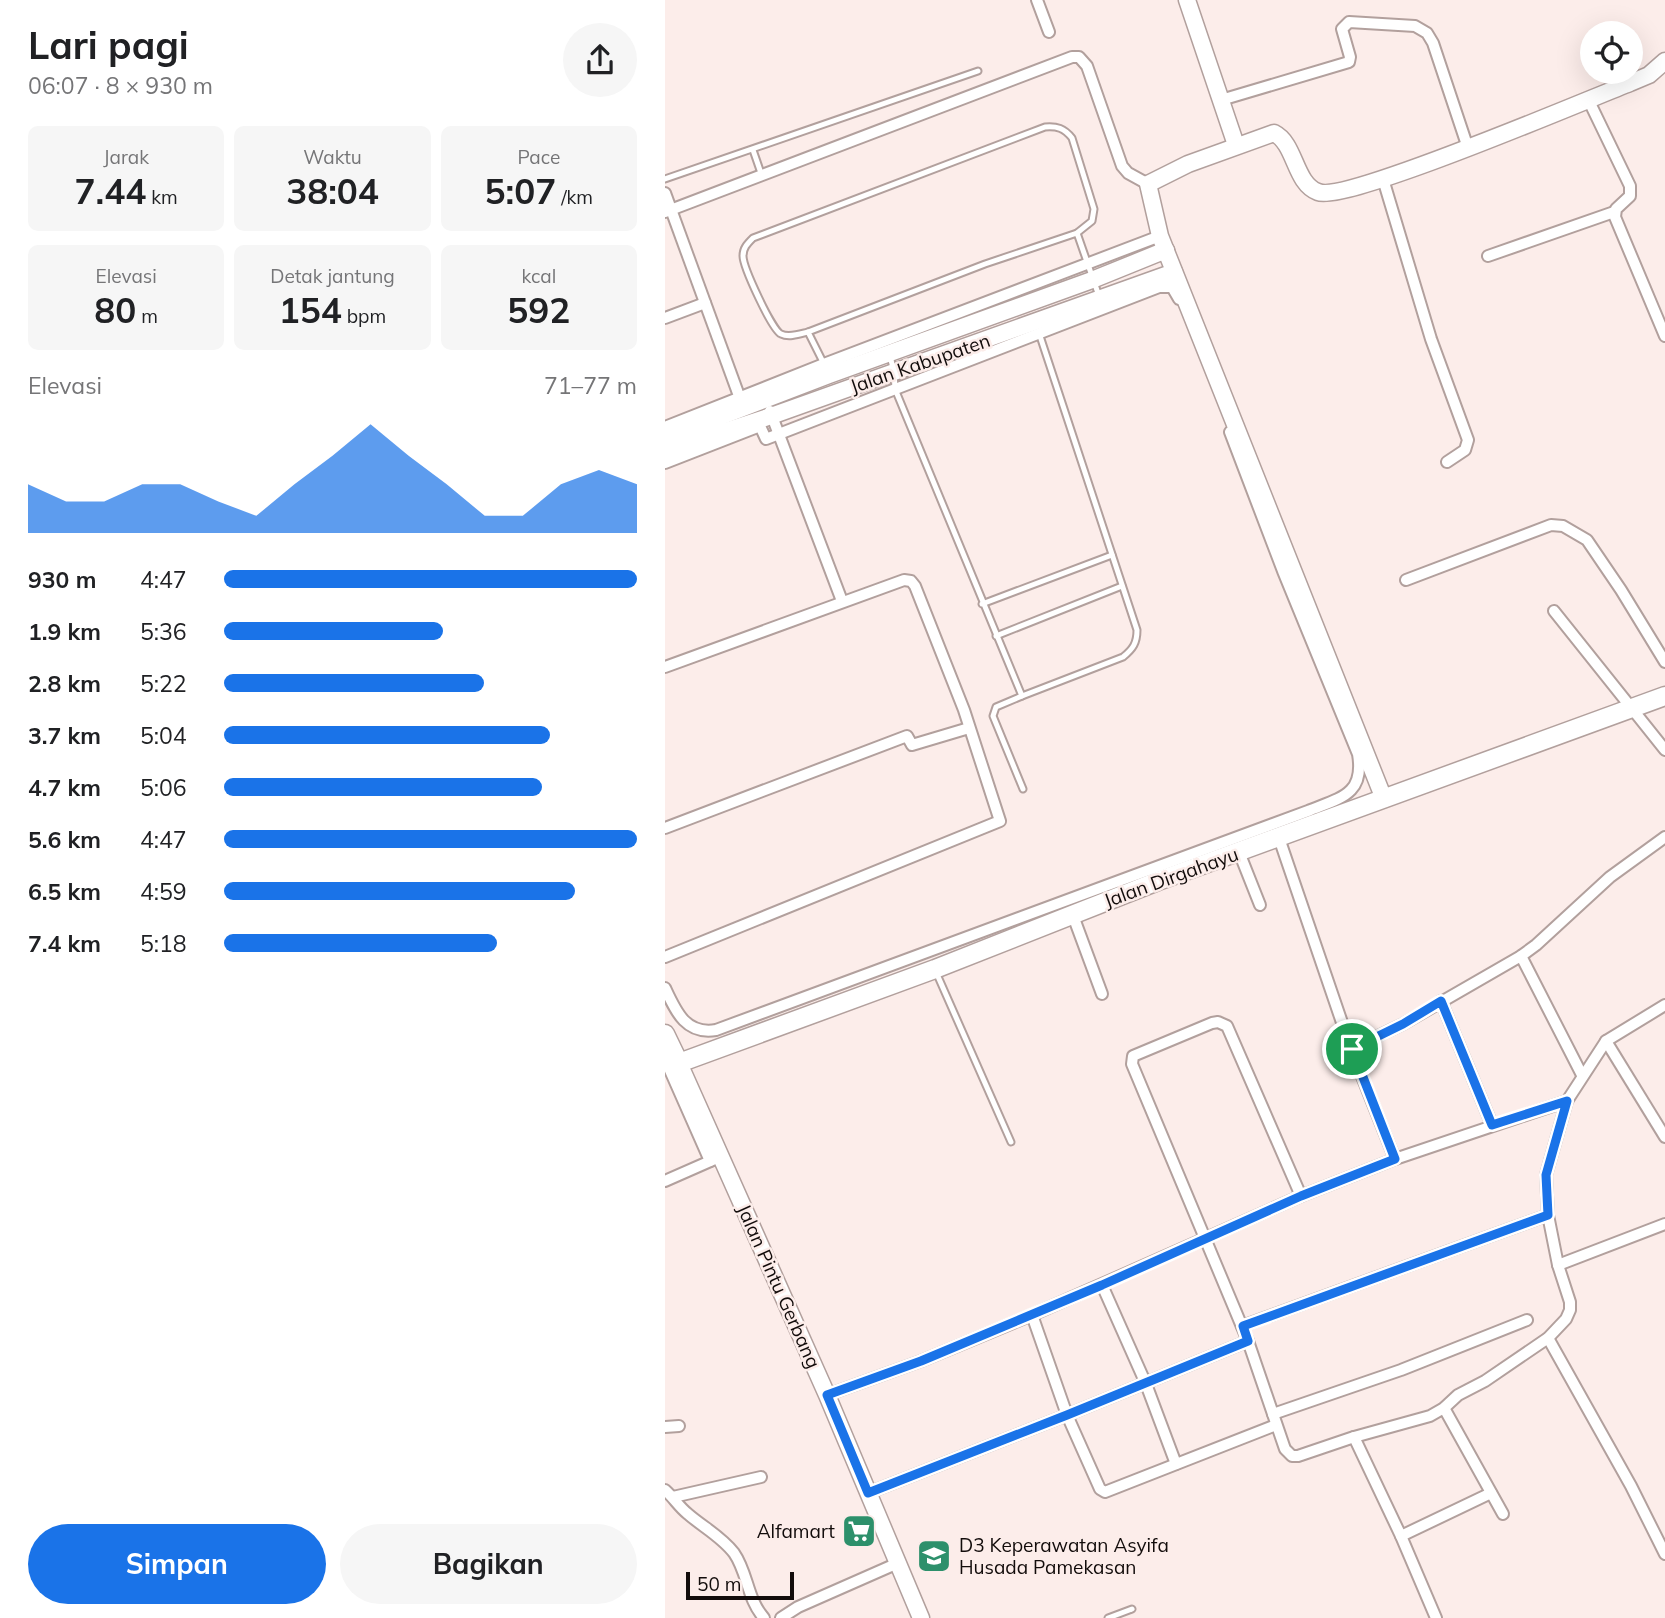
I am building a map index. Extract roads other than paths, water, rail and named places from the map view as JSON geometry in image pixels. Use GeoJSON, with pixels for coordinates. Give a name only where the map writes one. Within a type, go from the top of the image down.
{"type":"FeatureCollection","features":[{"type":"Feature","properties":{"kind":"main road","name":"Jalan Dirgahayu"},"geometry":{"type":"LineString","coordinates":[[672,1061],[935,969],[1072,913],[1665,696]]}},
{"type":"Feature","properties":{"kind":"main road","name":"Jalan Pintu Gerbang"},"geometry":{"type":"LineString","coordinates":[[665,1034],[672,1061]]}},
{"type":"Feature","properties":{"kind":"street"},"geometry":{"type":"LineString","coordinates":[[1037,0],[1049,32]]}},
{"type":"Feature","properties":{"kind":"street"},"geometry":{"type":"LineString","coordinates":[[1187,0],[1236,145]]}},
{"type":"Feature","properties":{"kind":"street"},"geometry":{"type":"LineString","coordinates":[[1221,100],[1349,62],[1342,29],[1349,22],[1415,26],[1427,33],[1433,43],[1468,148]]}},
{"type":"Feature","properties":{"kind":"street"},"geometry":{"type":"LineString","coordinates":[[668,211],[1072,57],[1079,57],[1087,66],[1119,161],[1128,173],[1148,184],[1163,243],[1174,272],[1384,799]]}},
{"type":"Feature","properties":{"kind":"street"},"geometry":{"type":"LineString","coordinates":[[1148,184],[1167,173],[1236,145],[1268,134],[1278,134],[1309,187],[1326,194],[1339,192],[1468,148],[1657,74],[1665,61]]}},
{"type":"Feature","properties":{"kind":"street"},"geometry":{"type":"LineString","coordinates":[[1488,256],[1614,212],[1630,196],[1630,186],[1588,99]]}},
{"type":"Feature","properties":{"kind":"street"},"geometry":{"type":"LineString","coordinates":[[1383,178],[1431,339],[1468,440],[1465,450],[1447,462]]}},
{"type":"Feature","properties":{"kind":"street"},"geometry":{"type":"LineString","coordinates":[[665,193],[668,211],[744,410]]}},
{"type":"Feature","properties":{"kind":"street"},"geometry":{"type":"LineString","coordinates":[[1614,212],[1665,336]]}},
{"type":"Feature","properties":{"kind":"street","name":"Jalan Kabupaten"},"geometry":{"type":"LineString","coordinates":[[665,451],[827,369],[889,354],[1029,303],[1089,272],[1163,243]]}},
{"type":"Feature","properties":{"kind":"street"},"geometry":{"type":"LineString","coordinates":[[665,427],[744,410],[827,369],[1089,272]]}},
{"type":"Feature","properties":{"kind":"street","name":"Jalan Kabupaten"},"geometry":{"type":"LineString","coordinates":[[665,438],[744,410],[771,416],[837,392],[895,380],[1037,328],[1100,299],[1174,272]]}},
{"type":"Feature","properties":{"kind":"street"},"geometry":{"type":"LineString","coordinates":[[665,988],[681,1019],[698,1030],[716,1030],[1308,811],[1348,793],[1359,778],[1358,754],[1283,571],[1175,290],[1166,286],[1037,328]]}},
{"type":"Feature","properties":{"kind":"street"},"geometry":{"type":"LineString","coordinates":[[665,318],[705,303]]}},
{"type":"Feature","properties":{"kind":"street"},"geometry":{"type":"LineString","coordinates":[[665,463],[760,426],[766,439],[895,380]]}},
{"type":"Feature","properties":{"kind":"street"},"geometry":{"type":"LineString","coordinates":[[766,399],[842,601]]}},
{"type":"Feature","properties":{"kind":"street"},"geometry":{"type":"LineString","coordinates":[[1406,580],[1551,525],[1563,526],[1587,540],[1602,559],[1665,662]]}},
{"type":"Feature","properties":{"kind":"street"},"geometry":{"type":"LineString","coordinates":[[665,667],[842,601],[904,580],[911,581],[969,728],[1000,821],[665,957]]}},
{"type":"Feature","properties":{"kind":"street"},"geometry":{"type":"LineString","coordinates":[[1554,611],[1665,750]]}},
{"type":"Feature","properties":{"kind":"street"},"geometry":{"type":"LineString","coordinates":[[665,828],[907,736],[911,745],[969,728]]}},
{"type":"Feature","properties":{"kind":"street"},"geometry":{"type":"LineString","coordinates":[[1352,1049],[1403,1024],[1521,956],[1610,877],[1665,837]]}},
{"type":"Feature","properties":{"kind":"street"},"geometry":{"type":"LineString","coordinates":[[1279,838],[1352,1049],[1395,1159]]}},
{"type":"Feature","properties":{"kind":"street"},"geometry":{"type":"LineString","coordinates":[[1239,852],[1260,905]]}},
{"type":"Feature","properties":{"kind":"street"},"geometry":{"type":"LineString","coordinates":[[1072,913],[1103,994]]}},
{"type":"Feature","properties":{"kind":"street"},"geometry":{"type":"LineString","coordinates":[[1521,956],[1582,1075]]}},
{"type":"Feature","properties":{"kind":"street"},"geometry":{"type":"LineString","coordinates":[[1441,1001],[1492,1125]]}},
{"type":"Feature","properties":{"kind":"street"},"geometry":{"type":"LineString","coordinates":[[1301,1196],[1227,1026],[1218,1022],[1212,1023],[1135,1053],[1131,1059],[1132,1064],[1243,1326],[1285,1450],[1291,1456],[1430,1416],[1548,1338],[1566,1319],[1570,1302],[1558,1265],[1548,1215],[1546,1175],[1567,1101],[1606,1041],[1665,1005]]}},
{"type":"Feature","properties":{"kind":"street"},"geometry":{"type":"LineString","coordinates":[[1606,1041],[1665,1138]]}},
{"type":"Feature","properties":{"kind":"street","name":"Jalan Pintu Gerbang"},"geometry":{"type":"LineString","coordinates":[[672,1061],[715,1159],[827,1395],[921,1618]]}},
{"type":"Feature","properties":{"kind":"street"},"geometry":{"type":"LineString","coordinates":[[827,1395],[921,1361],[1031,1315],[1301,1196],[1395,1159],[1567,1101]]}},
{"type":"Feature","properties":{"kind":"street"},"geometry":{"type":"LineString","coordinates":[[665,1181],[715,1159]]}},
{"type":"Feature","properties":{"kind":"street"},"geometry":{"type":"LineString","coordinates":[[1243,1326],[1548,1215]]}},
{"type":"Feature","properties":{"kind":"street"},"geometry":{"type":"LineString","coordinates":[[1558,1265],[1665,1224]]}},
{"type":"Feature","properties":{"kind":"street"},"geometry":{"type":"LineString","coordinates":[[1102,1285],[1146,1384],[1176,1464]]}},
{"type":"Feature","properties":{"kind":"street"},"geometry":{"type":"LineString","coordinates":[[1031,1315],[1067,1415],[1100,1489],[1105,1492],[1275,1420],[1527,1321]]}},
{"type":"Feature","properties":{"kind":"street"},"geometry":{"type":"LineString","coordinates":[[1548,1338],[1632,1486],[1665,1554]]}},
{"type":"Feature","properties":{"kind":"street"},"geometry":{"type":"LineString","coordinates":[[868,1493],[1248,1341]]}},
{"type":"Feature","properties":{"kind":"street"},"geometry":{"type":"LineString","coordinates":[[1444,1408],[1503,1514]]}},
{"type":"Feature","properties":{"kind":"street"},"geometry":{"type":"LineString","coordinates":[[665,1427],[678,1426]]}},
{"type":"Feature","properties":{"kind":"street"},"geometry":{"type":"LineString","coordinates":[[1355,1437],[1436,1618]]}},
{"type":"Feature","properties":{"kind":"street"},"geometry":{"type":"LineString","coordinates":[[669,1494],[761,1477]]}},
{"type":"Feature","properties":{"kind":"street"},"geometry":{"type":"LineString","coordinates":[[1401,1536],[1491,1493]]}},
{"type":"Feature","properties":{"kind":"street"},"geometry":{"type":"LineString","coordinates":[[669,1494],[684,1511],[722,1539],[735,1554],[744,1572],[751,1598],[764,1618]]}},
{"type":"Feature","properties":{"kind":"street"},"geometry":{"type":"LineString","coordinates":[[781,1618],[798,1607],[898,1563]]}},
{"type":"Feature","properties":{"kind":"lane"},"geometry":{"type":"LineString","coordinates":[[665,179],[978,71]]}},
{"type":"Feature","properties":{"kind":"lane"},"geometry":{"type":"LineString","coordinates":[[1056,126],[1072,138],[1094,216],[1087,226],[1077,233],[794,335],[781,334],[772,326],[743,258],[745,246],[753,238],[1045,127],[1056,126]]}},
{"type":"Feature","properties":{"kind":"lane"},"geometry":{"type":"LineString","coordinates":[[753,150],[762,176]]}},
{"type":"Feature","properties":{"kind":"lane"},"geometry":{"type":"LineString","coordinates":[[1077,233],[1100,299]]}},
{"type":"Feature","properties":{"kind":"lane"},"geometry":{"type":"LineString","coordinates":[[1023,789],[993,716],[996,707],[1123,657],[1132,649],[1137,639],[1137,630],[1029,303]]}},
{"type":"Feature","properties":{"kind":"lane"},"geometry":{"type":"LineString","coordinates":[[808,332],[837,392]]}},
{"type":"Feature","properties":{"kind":"lane"},"geometry":{"type":"LineString","coordinates":[[889,354],[895,380],[982,604],[1022,696]]}},
{"type":"Feature","properties":{"kind":"lane"},"geometry":{"type":"LineString","coordinates":[[982,604],[1112,555]]}},
{"type":"Feature","properties":{"kind":"lane"},"geometry":{"type":"LineString","coordinates":[[996,636],[1122,586]]}},
{"type":"Feature","properties":{"kind":"lane"},"geometry":{"type":"LineString","coordinates":[[935,969],[1011,1142]]}},
{"type":"Feature","properties":{"kind":"lane"},"geometry":{"type":"LineString","coordinates":[[1108,1618],[1132,1609]]}},
{"type":"Feature","properties":{"kind":"place","name":"Alfamart"},"geometry":{"type":"Point","coordinates":[859,1531]}},
{"type":"Feature","properties":{"kind":"place","name":"D3 Keperawatan Asyifa Husada Pamekasan"},"geometry":{"type":"Point","coordinates":[934,1556]}}]}
